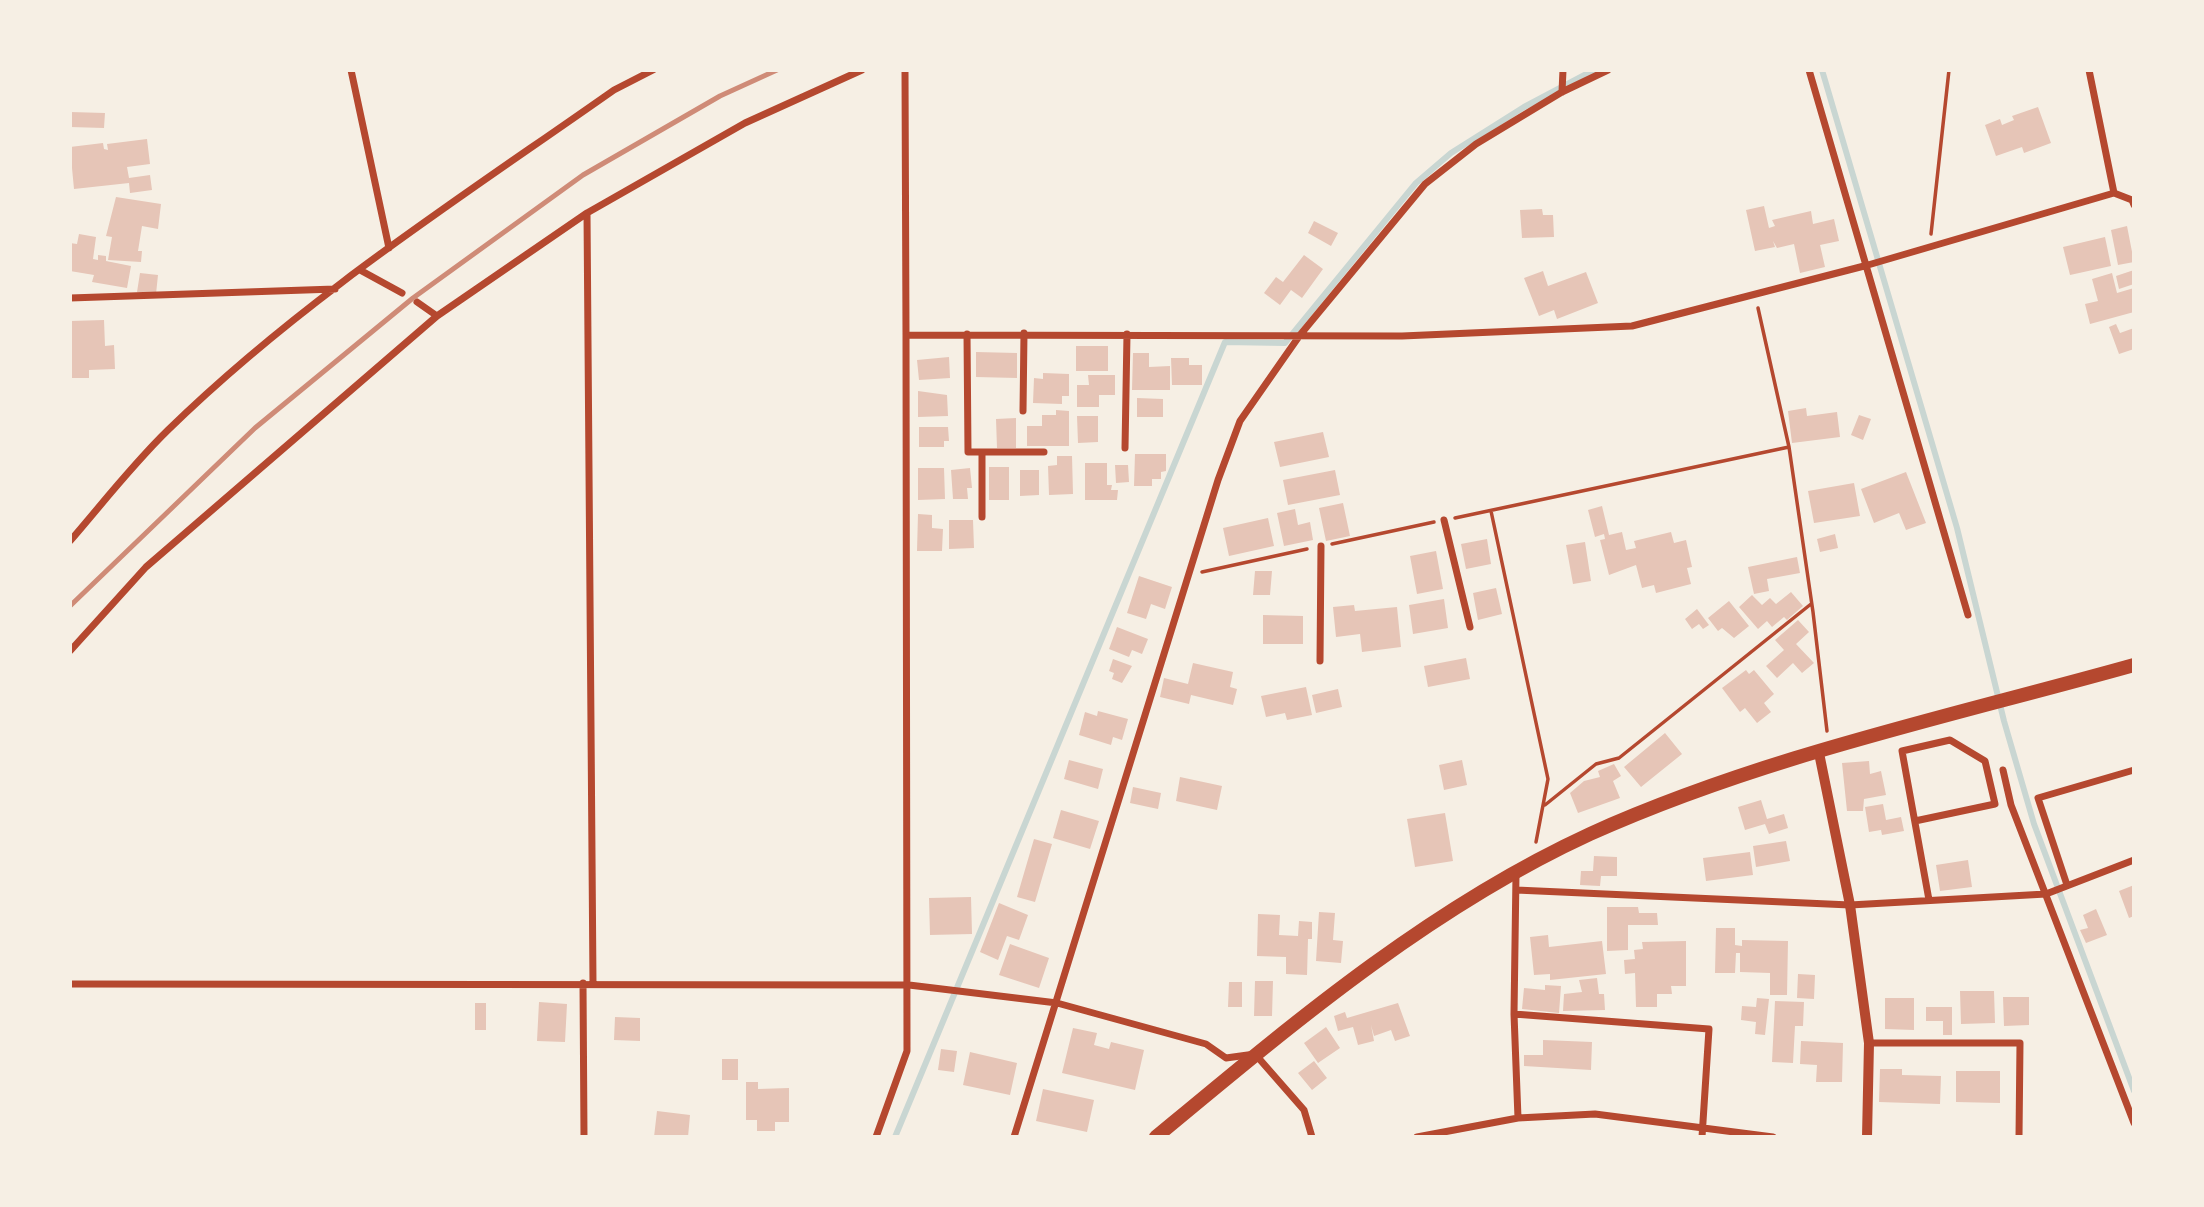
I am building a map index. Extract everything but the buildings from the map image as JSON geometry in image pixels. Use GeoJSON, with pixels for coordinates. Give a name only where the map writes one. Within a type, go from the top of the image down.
{"type":"FeatureCollection","features":[{"type":"Feature","properties":{"kind":"highway"},"geometry":{"type":"LineString","coordinates":[[1156,1137],[1255,1054],[1404,941],[1516,873],[1589,835],[1701,789],[1819,753],[2134,665]]}},
{"type":"Feature","properties":{"kind":"street"},"geometry":{"type":"LineString","coordinates":[[351,70],[389,248]]}},
{"type":"Feature","properties":{"kind":"street"},"geometry":{"type":"LineString","coordinates":[[70,541],[167,430],[269,340],[389,248],[614,90],[653,70]]}},
{"type":"Feature","properties":{"kind":"street"},"geometry":{"type":"LineString","coordinates":[[70,651],[146,567],[437,316],[587,214],[746,123],[862,70]]}},
{"type":"Feature","properties":{"kind":"street"},"geometry":{"type":"LineString","coordinates":[[876,1137],[907,1051],[909,985],[905,70]]}},
{"type":"Feature","properties":{"kind":"street"},"geometry":{"type":"LineString","coordinates":[[1562,92],[1563,70]]}},
{"type":"Feature","properties":{"kind":"street"},"geometry":{"type":"LineString","coordinates":[[1014,1137],[1218,480],[1240,421],[1300,335],[1425,184],[1476,144],[1562,92],[1608,70]]}},
{"type":"Feature","properties":{"kind":"street"},"geometry":{"type":"LineString","coordinates":[[1809,70],[1968,615]]}},
{"type":"Feature","properties":{"kind":"street"},"geometry":{"type":"LineString","coordinates":[[2089,70],[2114,193]]}},
{"type":"Feature","properties":{"kind":"street"},"geometry":{"type":"LineString","coordinates":[[906,335],[1024,333],[1402,336],[1632,326],[1868,265],[2114,193],[2132,200],[2134,205]]}},
{"type":"Feature","properties":{"kind":"street"},"geometry":{"type":"LineString","coordinates":[[587,214],[593,983]]}},
{"type":"Feature","properties":{"kind":"street"},"geometry":{"type":"LineString","coordinates":[[360,270],[402,293]]}},
{"type":"Feature","properties":{"kind":"street"},"geometry":{"type":"LineString","coordinates":[[70,298],[336,289]]}},
{"type":"Feature","properties":{"kind":"street"},"geometry":{"type":"LineString","coordinates":[[416,302],[437,316]]}},
{"type":"Feature","properties":{"kind":"street"},"geometry":{"type":"LineString","coordinates":[[1023,411],[1024,333]]}},
{"type":"Feature","properties":{"kind":"street"},"geometry":{"type":"LineString","coordinates":[[967,334],[968,452],[1044,452]]}},
{"type":"Feature","properties":{"kind":"street"},"geometry":{"type":"LineString","coordinates":[[1125,449],[1127,334]]}},
{"type":"Feature","properties":{"kind":"street"},"geometry":{"type":"LineString","coordinates":[[982,452],[982,517]]}},
{"type":"Feature","properties":{"kind":"street"},"geometry":{"type":"LineString","coordinates":[[1444,520],[1470,627]]}},
{"type":"Feature","properties":{"kind":"street"},"geometry":{"type":"LineString","coordinates":[[1320,661],[1321,547]]}},
{"type":"Feature","properties":{"kind":"street"},"geometry":{"type":"LineString","coordinates":[[1915,821],[1995,804],[1985,761],[1950,740],[1902,751],[1915,821],[1930,900]]}},
{"type":"Feature","properties":{"kind":"street"},"geometry":{"type":"LineString","coordinates":[[1819,753],[1850,905],[1869,1043],[1867,1137]]}},
{"type":"Feature","properties":{"kind":"street"},"geometry":{"type":"LineString","coordinates":[[2003,770],[2011,804],[2134,1123]]}},
{"type":"Feature","properties":{"kind":"street"},"geometry":{"type":"LineString","coordinates":[[2067,886],[2038,798],[2134,770]]}},
{"type":"Feature","properties":{"kind":"street"},"geometry":{"type":"LineString","coordinates":[[1516,890],[1850,905],[2046,894],[2134,860]]}},
{"type":"Feature","properties":{"kind":"street"},"geometry":{"type":"LineString","coordinates":[[1516,873],[1514,1014],[1518,1118]]}},
{"type":"Feature","properties":{"kind":"street"},"geometry":{"type":"LineString","coordinates":[[583,983],[584,1137]]}},
{"type":"Feature","properties":{"kind":"street"},"geometry":{"type":"LineString","coordinates":[[70,984],[909,985],[1057,1003],[1206,1044],[1226,1058],[1255,1054],[1304,1110],[1312,1137]]}},
{"type":"Feature","properties":{"kind":"street"},"geometry":{"type":"LineString","coordinates":[[1514,1014],[1709,1029],[1702,1133]]}},
{"type":"Feature","properties":{"kind":"street"},"geometry":{"type":"LineString","coordinates":[[1869,1043],[2020,1043],[2019,1137]]}},
{"type":"Feature","properties":{"kind":"street"},"geometry":{"type":"LineString","coordinates":[[1417,1137],[1518,1118],[1595,1114],[1702,1133],[1773,1137]]}},
{"type":"Feature","properties":{"kind":"path"},"geometry":{"type":"LineString","coordinates":[[1930,247],[1949,70]]}},
{"type":"Feature","properties":{"kind":"path"},"geometry":{"type":"LineString","coordinates":[[1755,294],[1789,447],[1812,604],[1828,728],[1819,753]]}},
{"type":"Feature","properties":{"kind":"path"},"geometry":{"type":"LineString","coordinates":[[1190,575],[1789,447]]}},
{"type":"Feature","properties":{"kind":"path"},"geometry":{"type":"LineString","coordinates":[[1491,510],[1548,779],[1531,865]]}},
{"type":"Feature","properties":{"kind":"path"},"geometry":{"type":"LineString","coordinates":[[1543,807],[1596,764],[1619,758],[1812,604]]}},
{"type":"Feature","properties":{"kind":"waterway"},"geometry":{"type":"LineString","coordinates":[[895,1137],[1225,342],[1285,343],[1416,183],[1451,153],[1524,107],[1594,70]]}},
{"type":"Feature","properties":{"kind":"waterway"},"geometry":{"type":"LineString","coordinates":[[1822,70],[1957,528],[2004,721],[2034,824],[2134,1091]]}},
{"type":"Feature","properties":{"kind":"railway"},"geometry":{"type":"LineString","coordinates":[[70,606],[255,428],[413,298],[583,175],[720,96],[777,70]]}}]}
